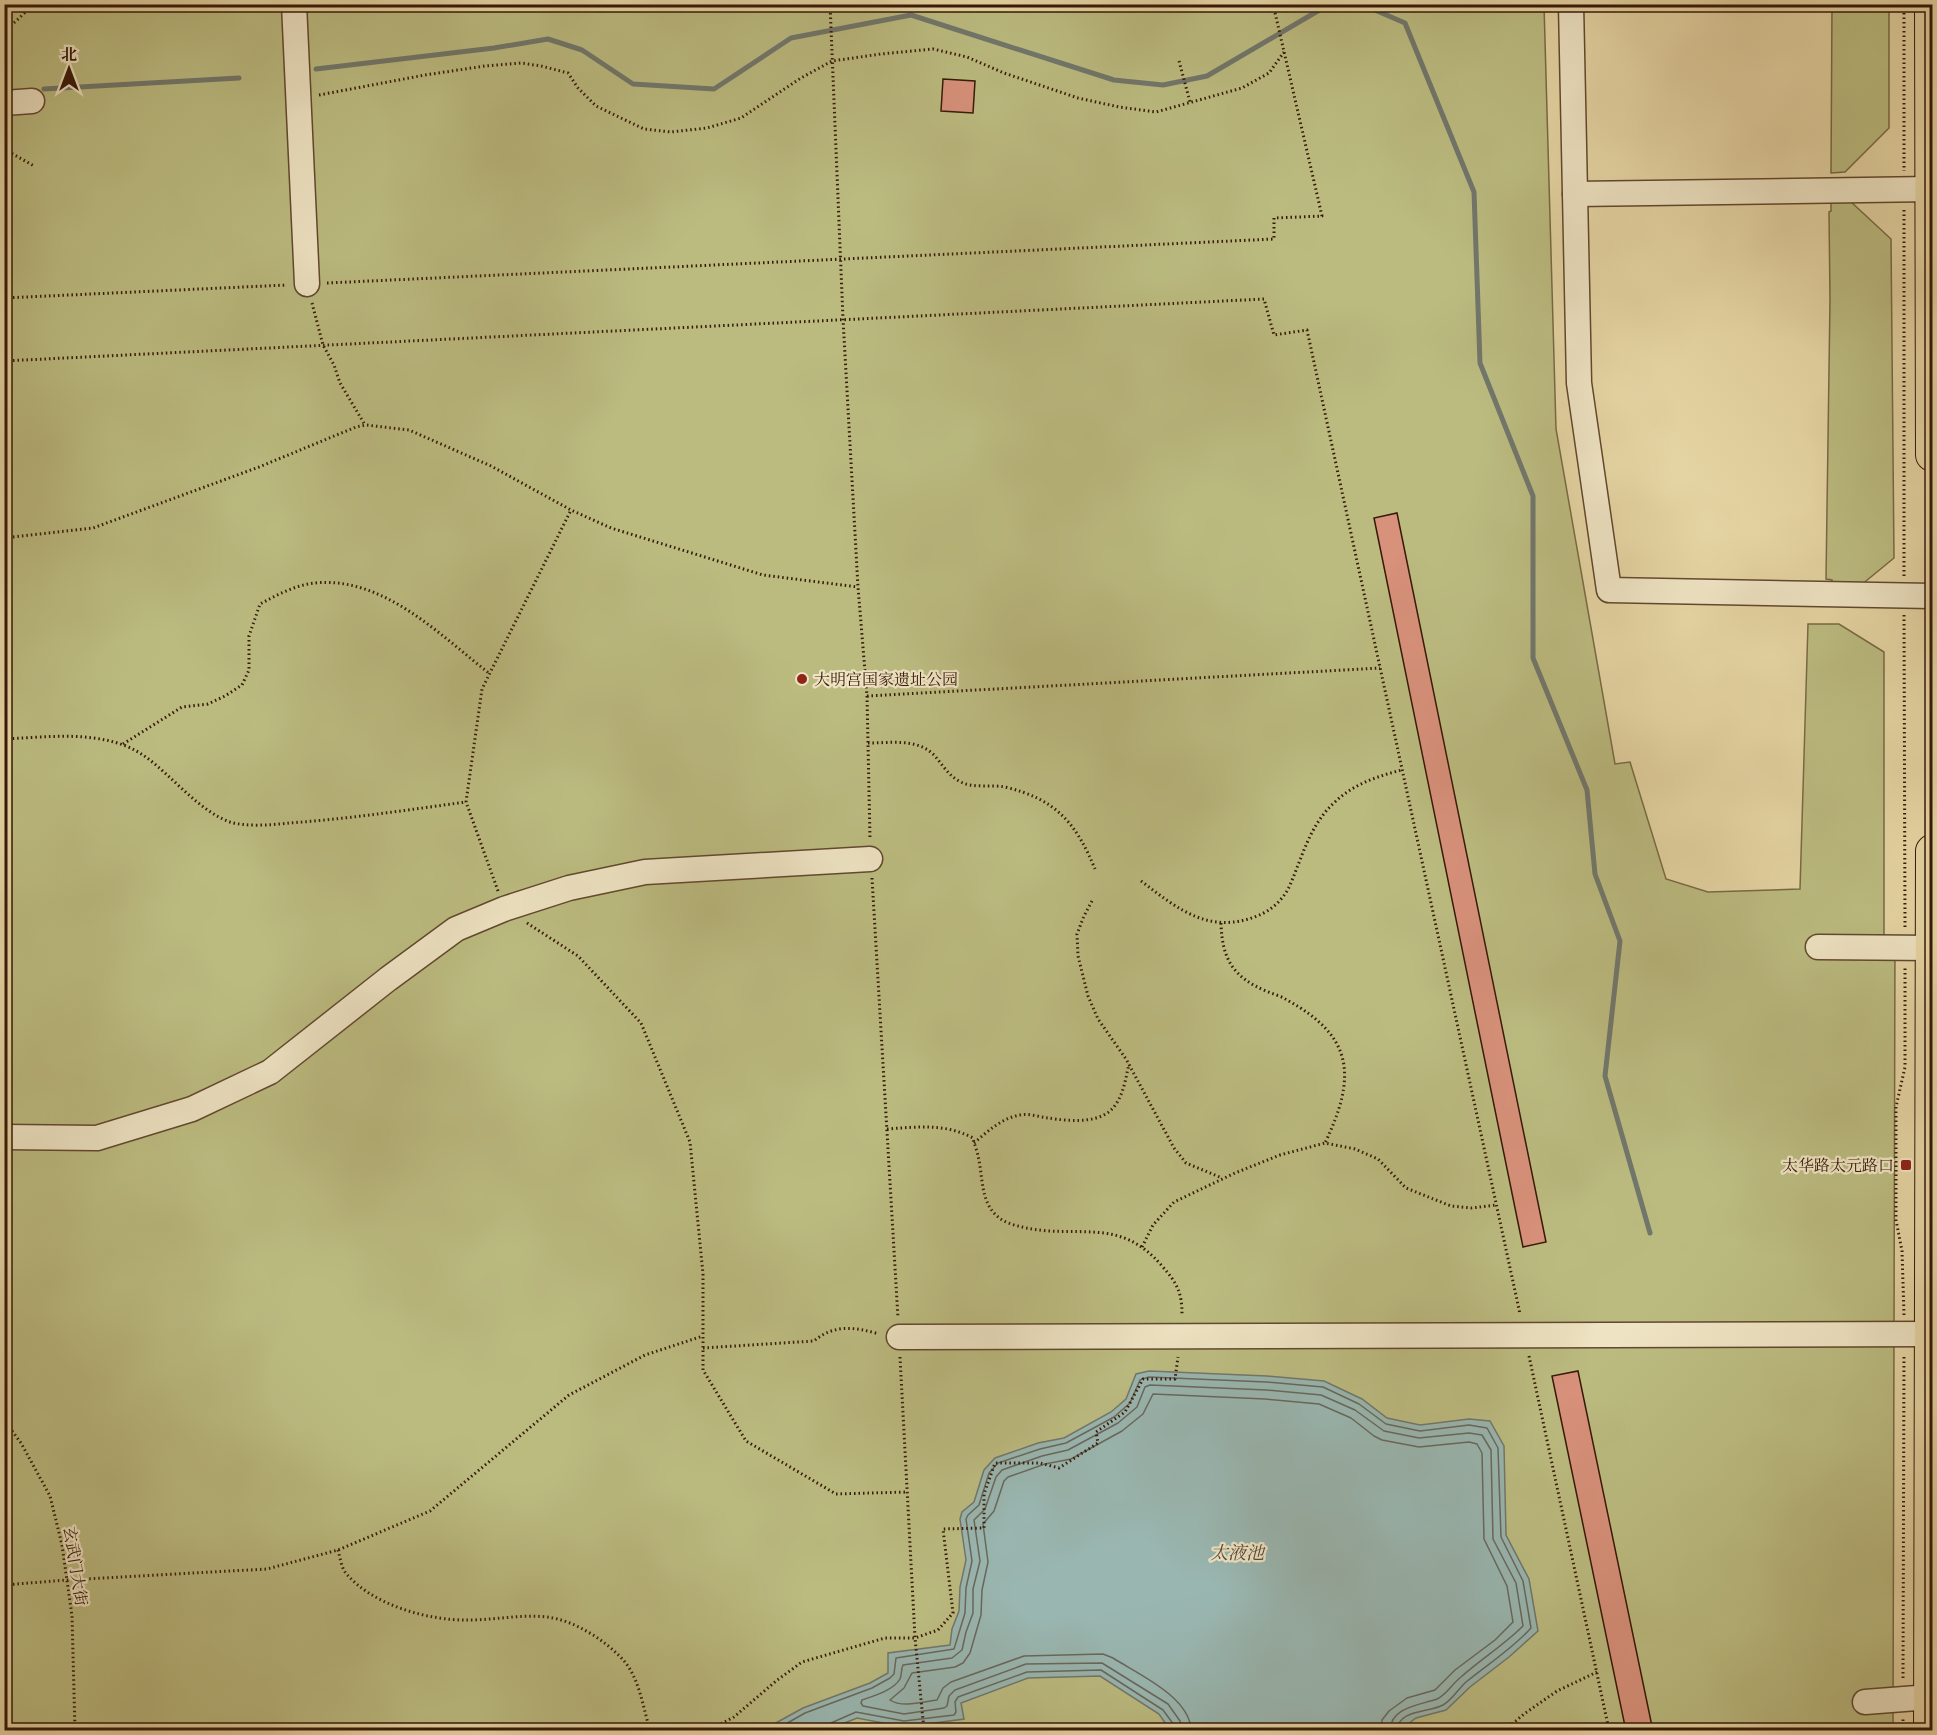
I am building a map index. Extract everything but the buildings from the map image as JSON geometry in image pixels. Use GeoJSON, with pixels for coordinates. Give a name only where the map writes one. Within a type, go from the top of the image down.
{"type":"FeatureCollection","features":[{"type":"Feature","properties":{"kind":"main road"},"geometry":{"type":"LineString","coordinates":[[1931,4],[1918,189],[1932,455]]}},
{"type":"Feature","properties":{"kind":"main road"},"geometry":{"type":"LineString","coordinates":[[1930,1731],[1917,1698],[1918,948],[1932,850]]}},
{"type":"Feature","properties":{"kind":"street"},"geometry":{"type":"LineString","coordinates":[[294,4],[307,284]]}},
{"type":"Feature","properties":{"kind":"street"},"geometry":{"type":"LineString","coordinates":[[1571,4],[1579,383],[1608,590],[1932,596]]}},
{"type":"Feature","properties":{"kind":"street"},"geometry":{"type":"LineString","coordinates":[[4,103],[32,101]]}},
{"type":"Feature","properties":{"kind":"street"},"geometry":{"type":"LineString","coordinates":[[1575,194],[1918,189]]}},
{"type":"Feature","properties":{"kind":"street"},"geometry":{"type":"LineString","coordinates":[[4,1137],[97,1138],[192,1109],[270,1072],[388,979],[456,929],[504,909],[569,888],[645,872],[870,859]]}},
{"type":"Feature","properties":{"kind":"street"},"geometry":{"type":"LineString","coordinates":[[1818,947],[1918,948]]}},
{"type":"Feature","properties":{"kind":"street"},"geometry":{"type":"LineString","coordinates":[[899,1337],[1918,1334]]}},
{"type":"Feature","properties":{"kind":"street"},"geometry":{"type":"LineString","coordinates":[[1865,1702],[1917,1698]]}},
{"type":"Feature","properties":{"kind":"path"},"geometry":{"type":"LineString","coordinates":[[830,4],[843,319],[858,587],[867,696],[870,859],[915,1638],[924,1731]]}},
{"type":"Feature","properties":{"kind":"path"},"geometry":{"type":"LineString","coordinates":[[4,298],[1274,238],[1274,218],[1322,216],[1273,4]]}},
{"type":"Feature","properties":{"kind":"path"},"geometry":{"type":"LineString","coordinates":[[1903,1731],[1917,1698],[1918,1334],[1896,1221],[1896,1107],[1905,1067],[1918,948],[1904,596],[1918,189],[1904,4]]}},
{"type":"Feature","properties":{"kind":"path"},"geometry":{"type":"LineString","coordinates":[[4,32],[28,9]]}},
{"type":"Feature","properties":{"kind":"path"},"geometry":{"type":"LineString","coordinates":[[298,99],[425,75],[521,63],[568,73],[578,88],[596,106],[644,129],[671,132],[707,128],[741,118],[801,78],[832,61],[933,49],[967,57],[1004,73],[1078,98],[1156,112],[1242,88],[1269,73],[1284,52]]}},
{"type":"Feature","properties":{"kind":"path"},"geometry":{"type":"LineString","coordinates":[[1179,61],[1190,103]]}},
{"type":"Feature","properties":{"kind":"path"},"geometry":{"type":"LineString","coordinates":[[4,149],[34,166]]}},
{"type":"Feature","properties":{"kind":"path"},"geometry":{"type":"LineString","coordinates":[[4,219],[11,230]]}},
{"type":"Feature","properties":{"kind":"path"},"geometry":{"type":"LineString","coordinates":[[307,284],[323,345],[334,364],[340,383],[366,425]]}},
{"type":"Feature","properties":{"kind":"path"},"geometry":{"type":"LineString","coordinates":[[4,361],[1264,300],[1274,335],[1307,330],[1610,1731]]}},
{"type":"Feature","properties":{"kind":"path"},"geometry":{"type":"LineString","coordinates":[[4,538],[93,528],[366,425],[409,430],[491,466],[571,510],[611,528],[763,575],[858,587]]}},
{"type":"Feature","properties":{"kind":"path"},"geometry":{"type":"LineString","coordinates":[[571,510],[482,689],[466,802],[504,909],[578,956],[641,1023],[690,1142],[703,1274],[703,1370],[746,1441],[836,1494],[908,1492]]}},
{"type":"Feature","properties":{"kind":"path"},"geometry":{"type":"LineString","coordinates":[[123,744],[182,707],[208,704],[242,685],[249,670],[249,636],[260,604],[286,591],[315,583],[355,585],[397,602],[490,674]]}},
{"type":"Feature","properties":{"kind":"path"},"geometry":{"type":"LineString","coordinates":[[867,696],[1380,668]]}},
{"type":"Feature","properties":{"kind":"path"},"geometry":{"type":"LineString","coordinates":[[4,739],[55,737],[94,739],[123,744],[144,756],[211,811],[231,822],[265,825],[322,821],[466,802]]}},
{"type":"Feature","properties":{"kind":"path"},"geometry":{"type":"LineString","coordinates":[[868,743],[903,742],[922,745],[961,782],[1003,787],[1045,802],[1061,812],[1072,825],[1084,843],[1095,869]]}},
{"type":"Feature","properties":{"kind":"path"},"geometry":{"type":"LineString","coordinates":[[1141,880],[1186,913],[1221,924],[1250,919],[1265,913],[1277,903],[1289,887],[1311,832],[1336,800],[1360,784],[1402,770]]}},
{"type":"Feature","properties":{"kind":"path"},"geometry":{"type":"LineString","coordinates":[[1092,901],[1077,934],[1078,956],[1088,996],[1098,1019],[1129,1065],[1174,1148],[1186,1163],[1223,1179]]}},
{"type":"Feature","properties":{"kind":"path"},"geometry":{"type":"LineString","coordinates":[[1221,924],[1221,944],[1234,969],[1246,981],[1285,998],[1308,1012],[1330,1034],[1342,1054],[1346,1073],[1343,1097],[1338,1116],[1325,1143]]}},
{"type":"Feature","properties":{"kind":"path"},"geometry":{"type":"LineString","coordinates":[[974,1143],[1007,1118],[1024,1114],[1069,1121],[1094,1119],[1108,1112],[1115,1106],[1121,1095],[1129,1065]]}},
{"type":"Feature","properties":{"kind":"path"},"geometry":{"type":"LineString","coordinates":[[887,1129],[938,1126],[959,1131],[973,1138],[979,1157],[983,1190],[996,1216],[1011,1224],[1061,1233],[1080,1230],[1106,1232],[1124,1237],[1142,1247],[1169,1274],[1182,1295],[1182,1337]]}},
{"type":"Feature","properties":{"kind":"path"},"geometry":{"type":"LineString","coordinates":[[1142,1247],[1154,1225],[1174,1202],[1280,1155],[1325,1143],[1355,1149],[1378,1159],[1406,1188],[1443,1203],[1472,1208],[1496,1205]]}},
{"type":"Feature","properties":{"kind":"path"},"geometry":{"type":"LineString","coordinates":[[703,1348],[814,1341],[822,1334],[837,1329],[851,1328],[899,1337]]}},
{"type":"Feature","properties":{"kind":"path"},"geometry":{"type":"LineString","coordinates":[[4,1585],[267,1569],[338,1550],[430,1511],[569,1395],[645,1355],[703,1336]]}},
{"type":"Feature","properties":{"kind":"path"},"geometry":{"type":"LineString","coordinates":[[709,1731],[734,1717],[802,1662],[885,1638],[915,1638],[938,1630],[953,1612],[943,1529],[984,1528],[984,1494],[995,1463],[1040,1463],[1059,1468],[1098,1443],[1096,1432],[1125,1412],[1143,1378],[1175,1379],[1175,1367]]}},
{"type":"Feature","properties":{"kind":"path","name":"玄武门大街"},"geometry":{"type":"LineString","coordinates":[[4,1420],[21,1443],[50,1496],[62,1545],[72,1616],[75,1731]]}},
{"type":"Feature","properties":{"kind":"path"},"geometry":{"type":"LineString","coordinates":[[338,1550],[343,1570],[361,1588],[412,1612],[469,1620],[526,1616],[550,1617],[605,1642],[626,1664],[637,1683],[650,1731]]}},
{"type":"Feature","properties":{"kind":"path"},"geometry":{"type":"LineString","coordinates":[[1505,1731],[1557,1690],[1597,1672]]}},
{"type":"Feature","properties":{"kind":"green space","name":"大明宫国家遗址公园"},"geometry":{"type":"Polygon","coordinates":[[[5,5],[1544,5],[1556,429],[1615,764],[1630,762],[1666,879],[1708,892],[1800,889],[1808,624],[1839,624],[1884,652],[1884,936],[1895,937],[1893,1730],[5,1730],[5,5]]]}},
{"type":"Feature","properties":{"kind":"green space"},"geometry":{"type":"Polygon","coordinates":[[[1832,5],[1889,5],[1889,128],[1845,172],[1831,173],[1832,5]]]}},
{"type":"Feature","properties":{"kind":"green space"},"geometry":{"type":"Polygon","coordinates":[[[1831,201],[1850,201],[1891,239],[1894,558],[1855,590],[1833,591],[1832,580],[1826,579],[1829,212],[1831,201]]]}},
{"type":"Feature","properties":{"kind":"water","name":"太液池"},"geometry":{"type":"Polygon","coordinates":[[[1149,1371],[1324,1381],[1362,1399],[1387,1418],[1420,1425],[1469,1419],[1490,1421],[1504,1446],[1506,1535],[1529,1579],[1538,1631],[1470,1687],[1446,1710],[1416,1718],[1400,1730],[1170,1730],[1159,1714],[1100,1676],[1028,1678],[961,1703],[964,1719],[904,1727],[857,1718],[827,1730],[763,1730],[803,1708],[870,1683],[888,1673],[888,1653],[950,1645],[952,1629],[959,1611],[960,1587],[966,1560],[960,1519],[962,1512],[974,1502],[984,1470],[995,1458],[1038,1443],[1064,1438],[1111,1412],[1126,1399],[1136,1374],[1149,1371]]]}},
{"type":"Feature","properties":{"kind":"waterway"},"geometry":{"type":"LineString","coordinates":[[316,69],[494,48],[548,39],[582,50],[633,84],[714,89],[791,38],[911,15],[1114,80],[1163,85],[1207,76],[1328,5],[1340,4]]}},
{"type":"Feature","properties":{"kind":"waterway"},"geometry":{"type":"LineString","coordinates":[[1361,4],[1405,23],[1474,192],[1480,363],[1533,496],[1533,658],[1587,790],[1595,874],[1620,941],[1605,1076],[1650,1233]]}},
{"type":"Feature","properties":{"kind":"waterway"},"geometry":{"type":"LineString","coordinates":[[44,89],[239,78]]}},
{"type":"Feature","properties":{"kind":"place","name":"大明宫国家遗址公园"},"geometry":{"type":"Point","coordinates":[802,679]}},
{"type":"Feature","properties":{"kind":"place","name":"太华路太元路口"},"geometry":{"type":"Point","coordinates":[1906,1165]}}]}
